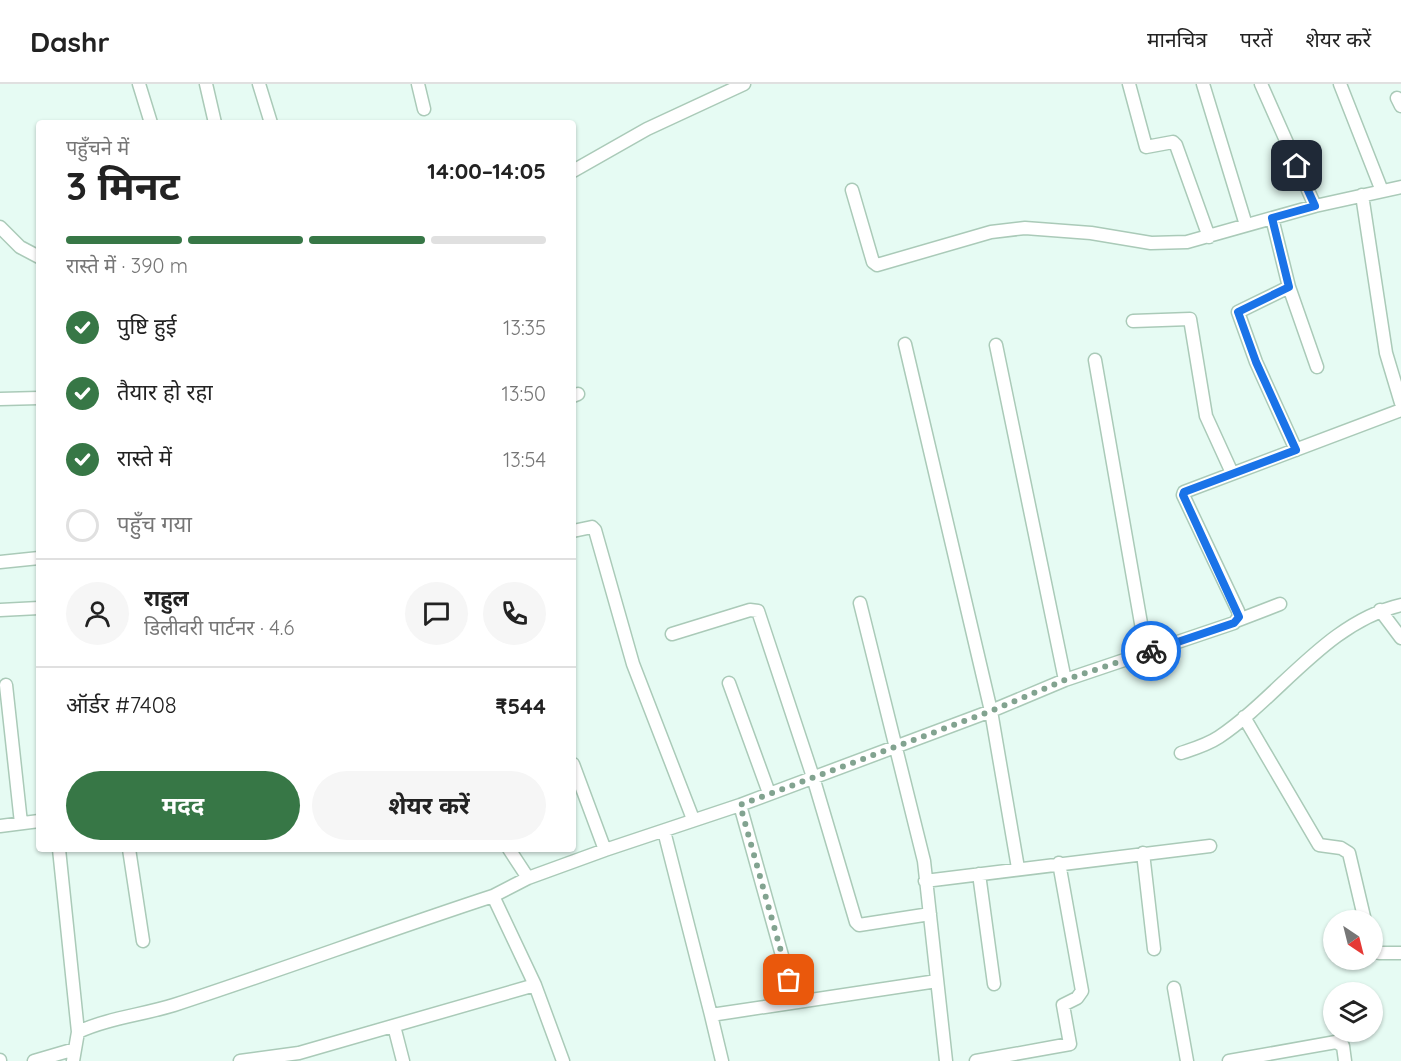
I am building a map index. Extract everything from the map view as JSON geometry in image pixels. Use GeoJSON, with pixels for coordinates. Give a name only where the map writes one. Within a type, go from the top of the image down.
{"type":"FeatureCollection","features":[{"type":"Feature","properties":{"kind":"street"},"geometry":{"type":"LineString","coordinates":[[139,84],[150,120]]}},
{"type":"Feature","properties":{"kind":"street"},"geometry":{"type":"LineString","coordinates":[[206,84],[214,120]]}},
{"type":"Feature","properties":{"kind":"street"},"geometry":{"type":"LineString","coordinates":[[259,84],[270,120]]}},
{"type":"Feature","properties":{"kind":"street"},"geometry":{"type":"LineString","coordinates":[[418,84],[424,109]]}},
{"type":"Feature","properties":{"kind":"street"},"geometry":{"type":"LineString","coordinates":[[576,169],[647,129],[744,84]]}},
{"type":"Feature","properties":{"kind":"street"},"geometry":{"type":"LineString","coordinates":[[1129,84],[1146,147],[1173,142],[1176,145],[1209,237]]}},
{"type":"Feature","properties":{"kind":"street"},"geometry":{"type":"LineString","coordinates":[[1203,84],[1246,225]]}},
{"type":"Feature","properties":{"kind":"street"},"geometry":{"type":"LineString","coordinates":[[1262,84],[1315,206]]}},
{"type":"Feature","properties":{"kind":"street"},"geometry":{"type":"LineString","coordinates":[[1340,84],[1382,191]]}},
{"type":"Feature","properties":{"kind":"street"},"geometry":{"type":"LineString","coordinates":[[852,190],[873,262],[877,265],[991,232],[1025,228],[1091,233],[1152,243],[1187,242],[1315,206],[1401,187]]}},
{"type":"Feature","properties":{"kind":"street"},"geometry":{"type":"LineString","coordinates":[[1362,195],[1386,353],[1401,403]]}},
{"type":"Feature","properties":{"kind":"street"},"geometry":{"type":"LineString","coordinates":[[1272,218],[1289,287],[1317,367]]}},
{"type":"Feature","properties":{"kind":"street"},"geometry":{"type":"LineString","coordinates":[[0,226],[20,247],[36,255]]}},
{"type":"Feature","properties":{"kind":"street"},"geometry":{"type":"LineString","coordinates":[[1289,287],[1238,312],[1256,362],[1296,450]]}},
{"type":"Feature","properties":{"kind":"street"},"geometry":{"type":"LineString","coordinates":[[1134,321],[1190,319],[1206,416],[1232,473]]}},
{"type":"Feature","properties":{"kind":"street"},"geometry":{"type":"LineString","coordinates":[[905,344],[991,711],[1018,868]]}},
{"type":"Feature","properties":{"kind":"street"},"geometry":{"type":"LineString","coordinates":[[996,345],[1065,680]]}},
{"type":"Feature","properties":{"kind":"street"},"geometry":{"type":"LineString","coordinates":[[1095,360],[1146,652]]}},
{"type":"Feature","properties":{"kind":"street"},"geometry":{"type":"LineString","coordinates":[[0,399],[36,398]]}},
{"type":"Feature","properties":{"kind":"street"},"geometry":{"type":"LineString","coordinates":[[1236,621],[1238,611],[1183,495],[1188,489],[1401,410]]}},
{"type":"Feature","properties":{"kind":"street"},"geometry":{"type":"LineString","coordinates":[[576,530],[592,527],[595,530],[633,664],[693,819]]}},
{"type":"Feature","properties":{"kind":"street"},"geometry":{"type":"LineString","coordinates":[[0,562],[36,558]]}},
{"type":"Feature","properties":{"kind":"street"},"geometry":{"type":"LineString","coordinates":[[860,603],[924,861],[946,1061]]}},
{"type":"Feature","properties":{"kind":"street"},"geometry":{"type":"LineString","coordinates":[[78,1032],[92,1025],[171,1006],[366,937],[493,896],[528,878],[693,819],[740,805],[991,711],[1065,680],[1280,604]]}},
{"type":"Feature","properties":{"kind":"street"},"geometry":{"type":"LineString","coordinates":[[1180,753],[1213,740],[1244,717],[1350,626],[1380,610],[1401,605]]}},
{"type":"Feature","properties":{"kind":"street"},"geometry":{"type":"LineString","coordinates":[[0,610],[36,608]]}},
{"type":"Feature","properties":{"kind":"street"},"geometry":{"type":"LineString","coordinates":[[672,634],[750,610],[758,611],[813,777],[857,924],[930,914]]}},
{"type":"Feature","properties":{"kind":"street"},"geometry":{"type":"LineString","coordinates":[[1380,610],[1401,638]]}},
{"type":"Feature","properties":{"kind":"street"},"geometry":{"type":"LineString","coordinates":[[729,683],[769,793]]}},
{"type":"Feature","properties":{"kind":"street"},"geometry":{"type":"LineString","coordinates":[[6,685],[21,823]]}},
{"type":"Feature","properties":{"kind":"street"},"geometry":{"type":"LineString","coordinates":[[1244,717],[1318,845],[1341,848],[1348,853],[1362,910]]}},
{"type":"Feature","properties":{"kind":"street"},"geometry":{"type":"LineString","coordinates":[[576,772],[605,850]]}},
{"type":"Feature","properties":{"kind":"street"},"geometry":{"type":"LineString","coordinates":[[740,805],[795,1002]]}},
{"type":"Feature","properties":{"kind":"street"},"geometry":{"type":"LineString","coordinates":[[0,826],[36,821]]}},
{"type":"Feature","properties":{"kind":"street"},"geometry":{"type":"LineString","coordinates":[[664,831],[722,1061]]}},
{"type":"Feature","properties":{"kind":"street"},"geometry":{"type":"LineString","coordinates":[[925,881],[1210,846]]}},
{"type":"Feature","properties":{"kind":"street"},"geometry":{"type":"LineString","coordinates":[[34,1061],[74,1055],[78,1032],[59,852]]}},
{"type":"Feature","properties":{"kind":"street"},"geometry":{"type":"LineString","coordinates":[[129,852],[143,941]]}},
{"type":"Feature","properties":{"kind":"street"},"geometry":{"type":"LineString","coordinates":[[511,852],[528,878]]}},
{"type":"Feature","properties":{"kind":"street"},"geometry":{"type":"LineString","coordinates":[[1143,854],[1154,949]]}},
{"type":"Feature","properties":{"kind":"street"},"geometry":{"type":"LineString","coordinates":[[976,1061],[1070,1044],[1063,1005],[1077,998],[1082,991],[1059,863]]}},
{"type":"Feature","properties":{"kind":"street"},"geometry":{"type":"LineString","coordinates":[[979,874],[994,984]]}},
{"type":"Feature","properties":{"kind":"street"},"geometry":{"type":"LineString","coordinates":[[493,896],[535,985],[563,1061]]}},
{"type":"Feature","properties":{"kind":"street"},"geometry":{"type":"LineString","coordinates":[[1383,953],[1401,953]]}},
{"type":"Feature","properties":{"kind":"street"},"geometry":{"type":"LineString","coordinates":[[711,1015],[937,981]]}},
{"type":"Feature","properties":{"kind":"street"},"geometry":{"type":"LineString","coordinates":[[240,1061],[310,1056],[394,1026],[535,985]]}},
{"type":"Feature","properties":{"kind":"street"},"geometry":{"type":"LineString","coordinates":[[1174,988],[1187,1061]]}},
{"type":"Feature","properties":{"kind":"street"},"geometry":{"type":"LineString","coordinates":[[394,1026],[403,1061]]}},
{"type":"Feature","properties":{"kind":"street"},"geometry":{"type":"LineString","coordinates":[[1233,1061],[1336,1042],[1343,1046],[1345,1061]]}},
{"type":"Feature","properties":{"kind":"way so far"},"geometry":{"type":"LineString","coordinates":[[789,980],[740,805],[991,711],[1065,680],[1151,651]]}},
{"type":"Feature","properties":{"kind":"route"},"geometry":{"type":"LineString","coordinates":[[1151,651],[1234,623],[1239,617],[1183,495],[1184,492],[1296,450],[1256,362],[1238,312],[1242,308],[1289,287],[1272,218],[1315,206],[1297,166]]}}]}
